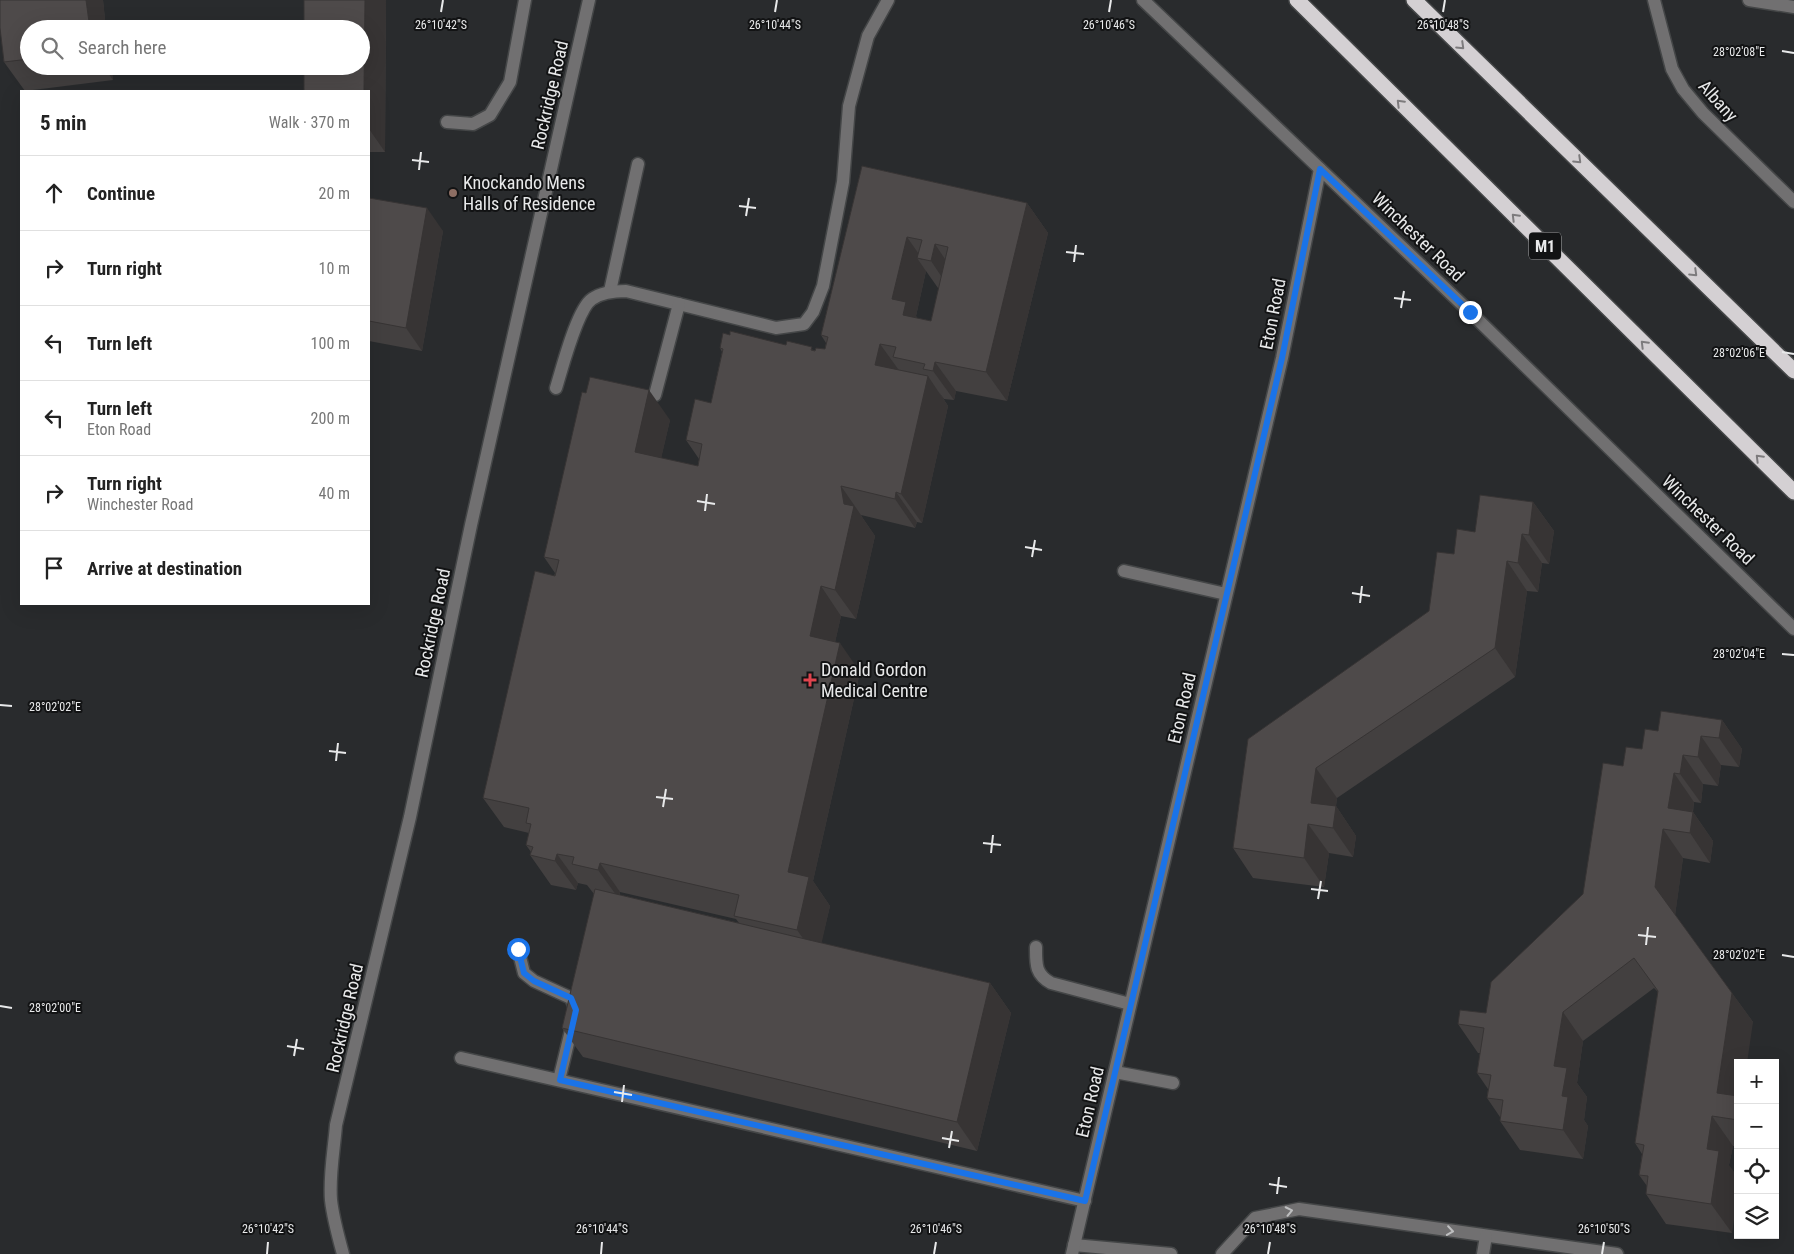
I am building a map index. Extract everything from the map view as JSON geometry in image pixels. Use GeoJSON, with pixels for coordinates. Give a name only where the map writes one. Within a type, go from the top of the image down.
{"type":"FeatureCollection","features":[{"type":"Feature","properties":{"kind":"highway","name":"M1"},"geometry":{"type":"LineString","coordinates":[[1297,0],[1794,492]]}},
{"type":"Feature","properties":{"kind":"highway"},"geometry":{"type":"LineString","coordinates":[[1414,0],[1794,371]]}},
{"type":"Feature","properties":{"kind":"highway"},"geometry":{"type":"LineString","coordinates":[[1761,338],[1794,357]]}},
{"type":"Feature","properties":{"kind":"street"},"geometry":{"type":"LineString","coordinates":[[447,122],[473,124],[490,115],[510,82],[524,0]]}},
{"type":"Feature","properties":{"kind":"street","name":"Rockridge Road"},"geometry":{"type":"LineString","coordinates":[[343,1254],[336,1231],[331,1200],[336,1125],[410,817],[473,515],[589,0]]}},
{"type":"Feature","properties":{"kind":"street"},"geometry":{"type":"LineString","coordinates":[[556,388],[580,316],[591,299],[610,291],[626,292],[776,328],[804,324],[813,312],[823,286],[843,182],[849,106],[868,36],[888,0]]}},
{"type":"Feature","properties":{"kind":"street","name":"Winchester Road"},"geometry":{"type":"LineString","coordinates":[[1143,0],[1470,312],[1794,629]]}},
{"type":"Feature","properties":{"kind":"street","name":"Albany"},"geometry":{"type":"LineString","coordinates":[[1654,0],[1672,69],[1683,89],[1703,113],[1794,202]]}},
{"type":"Feature","properties":{"kind":"street"},"geometry":{"type":"LineString","coordinates":[[1749,0],[1794,7]]}},
{"type":"Feature","properties":{"kind":"street"},"geometry":{"type":"LineString","coordinates":[[610,291],[638,164]]}},
{"type":"Feature","properties":{"kind":"street","name":"Eton Road"},"geometry":{"type":"LineString","coordinates":[[1073,1250],[1282,358],[1320,169]]}},
{"type":"Feature","properties":{"kind":"street"},"geometry":{"type":"LineString","coordinates":[[655,395],[679,304]]}},
{"type":"Feature","properties":{"kind":"street"},"geometry":{"type":"LineString","coordinates":[[1124,571],[1226,594]]}},
{"type":"Feature","properties":{"kind":"street"},"geometry":{"type":"LineString","coordinates":[[1036,947],[1036,966],[1042,978],[1051,983],[1130,1004]]}},
{"type":"Feature","properties":{"kind":"street"},"geometry":{"type":"LineString","coordinates":[[518,949],[524,973],[534,981],[571,998],[576,1010],[560,1080]]}},
{"type":"Feature","properties":{"kind":"street"},"geometry":{"type":"LineString","coordinates":[[461,1058],[1085,1201]]}},
{"type":"Feature","properties":{"kind":"street"},"geometry":{"type":"LineString","coordinates":[[1115,1072],[1174,1083]]}},
{"type":"Feature","properties":{"kind":"street"},"geometry":{"type":"LineString","coordinates":[[1222,1254],[1255,1218],[1299,1209],[1617,1254]]}},
{"type":"Feature","properties":{"kind":"street"},"geometry":{"type":"LineString","coordinates":[[1483,1254],[1486,1236]]}},
{"type":"Feature","properties":{"kind":"street"},"geometry":{"type":"LineString","coordinates":[[1073,1250],[1171,1254]]}},
{"type":"Feature","properties":{"kind":"building"},"geometry":{"type":"Polygon","coordinates":[[[0,0],[86,0],[89,20],[20,20],[20,60],[4,62],[0,28],[0,0]]]}},
{"type":"Feature","properties":{"kind":"building"},"geometry":{"type":"Polygon","coordinates":[[[304,0],[365,0],[365,20],[304,20],[304,0]]]}},
{"type":"Feature","properties":{"kind":"building"},"geometry":{"type":"Polygon","coordinates":[[[304,75],[364,75],[364,90],[304,90],[304,75]]]}},
{"type":"Feature","properties":{"kind":"building"},"geometry":{"type":"Polygon","coordinates":[[[862,166],[1027,203],[986,372],[935,362],[933,371],[923,369],[925,364],[893,357],[896,347],[880,344],[875,365],[928,376],[901,494],[896,492],[895,499],[841,486],[844,504],[854,506],[835,590],[821,586],[810,636],[840,643],[788,872],[809,877],[797,930],[734,916],[739,895],[600,863],[598,870],[572,864],[574,857],[557,854],[555,861],[530,855],[533,847],[526,845],[531,824],[526,823],[529,808],[483,798],[535,571],[555,576],[559,560],[544,557],[582,392],[586,393],[590,377],[649,390],[635,452],[698,466],[702,444],[686,440],[695,399],[711,403],[723,349],[720,348],[723,333],[730,335],[730,331],[786,345],[787,341],[812,347],[811,350],[815,351],[816,348],[825,349],[828,337],[821,335],[862,166]],[[907,237],[892,299],[906,302],[903,315],[931,321],[948,247],[935,244],[931,261],[917,258],[922,240],[907,237]]]}},
{"type":"Feature","properties":{"kind":"building"},"geometry":{"type":"Polygon","coordinates":[[[370,198],[427,208],[406,328],[370,321],[370,198]]]}},
{"type":"Feature","properties":{"kind":"building"},"geometry":{"type":"Polygon","coordinates":[[[1480,495],[1533,502],[1529,535],[1522,534],[1518,563],[1507,561],[1495,648],[1316,768],[1311,803],[1336,806],[1333,828],[1308,824],[1304,858],[1233,848],[1248,739],[1429,611],[1437,552],[1454,554],[1457,529],[1475,532],[1480,495]]]}},
{"type":"Feature","properties":{"kind":"building"},"geometry":{"type":"Polygon","coordinates":[[[1661,711],[1722,720],[1719,738],[1701,736],[1698,757],[1683,755],[1680,774],[1674,773],[1668,808],[1693,812],[1690,833],[1663,829],[1655,887],[1732,993],[1717,1093],[1734,1095],[1734,1119],[1712,1116],[1707,1149],[1719,1151],[1711,1204],[1646,1194],[1648,1176],[1639,1175],[1644,1145],[1635,1143],[1658,991],[1634,958],[1563,1012],[1554,1066],[1567,1068],[1562,1096],[1568,1097],[1563,1130],[1500,1121],[1503,1100],[1487,1098],[1491,1075],[1477,1073],[1484,1028],[1458,1024],[1460,1010],[1486,1013],[1491,982],[1583,894],[1603,763],[1623,766],[1626,747],[1642,749],[1645,729],[1658,731],[1661,711]]]}},
{"type":"Feature","properties":{"kind":"building"},"geometry":{"type":"Polygon","coordinates":[[[595,889],[990,983],[957,1122],[562,1028],[595,889]]]}},
{"type":"Feature","properties":{"kind":"place","name":"Knockando Mens Halls of Residence"},"geometry":{"type":"Point","coordinates":[453,193]}},
{"type":"Feature","properties":{"kind":"place","name":"Donald Gordon Medical Centre"},"geometry":{"type":"Point","coordinates":[810,680]}},
{"type":"Feature","properties":{"kind":"route"},"geometry":{"type":"LineString","coordinates":[[518,949],[524,973],[534,981],[571,998],[576,1010],[560,1080],[1085,1201],[1282,358],[1320,169],[1470,312]]}}]}
